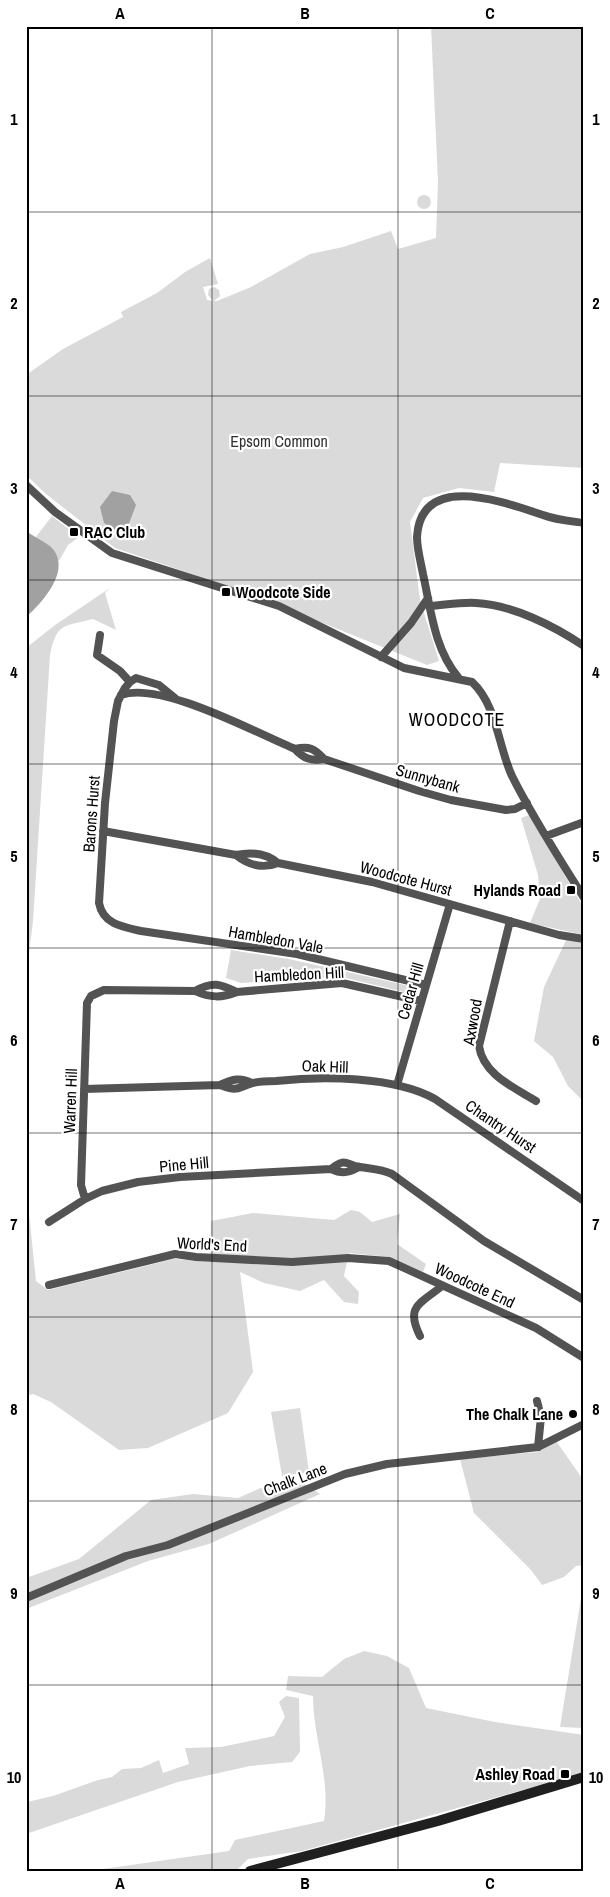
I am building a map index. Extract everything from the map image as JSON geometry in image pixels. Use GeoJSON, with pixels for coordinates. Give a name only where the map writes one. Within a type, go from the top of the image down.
{"type":"FeatureCollection","features":[{"type":"Feature","properties":{"kind":"main road"},"geometry":{"type":"LineString","coordinates":[[250,1871],[438,1821],[584,1777]]}},
{"type":"Feature","properties":{"kind":"street"},"geometry":{"type":"LineString","coordinates":[[26,485],[55,512],[112,553],[257,598],[321,626],[404,668],[426,674],[458,677],[472,682],[484,698],[511,774],[526,803],[584,898]]}},
{"type":"Feature","properties":{"kind":"street"},"geometry":{"type":"LineString","coordinates":[[458,677],[447,664],[442,652],[429,602],[417,539],[422,517],[437,501],[462,496],[512,504],[544,516],[584,523]]}},
{"type":"Feature","properties":{"kind":"street"},"geometry":{"type":"LineString","coordinates":[[381,657],[429,602]]}},
{"type":"Feature","properties":{"kind":"street"},"geometry":{"type":"LineString","coordinates":[[429,602],[477,603],[497,607],[550,626],[584,646]]}},
{"type":"Feature","properties":{"kind":"street"},"geometry":{"type":"LineString","coordinates":[[100,635],[97,656],[120,671],[130,682],[121,695]]}},
{"type":"Feature","properties":{"kind":"street","name":"Sunnybank"},"geometry":{"type":"LineString","coordinates":[[130,682],[136,678],[145,679],[159,685],[175,698]]}},
{"type":"Feature","properties":{"kind":"street","name":"Sunnybank"},"geometry":{"type":"LineString","coordinates":[[121,695],[138,691],[175,698],[295,749],[307,747],[316,750],[324,759],[451,800],[506,810],[516,809],[526,803]]}},
{"type":"Feature","properties":{"kind":"street","name":"Barons Hurst"},"geometry":{"type":"LineString","coordinates":[[120,926],[106,917],[101,911],[99,903],[110,742],[121,695]]}},
{"type":"Feature","properties":{"kind":"street"},"geometry":{"type":"LineString","coordinates":[[546,836],[584,822]]}},
{"type":"Feature","properties":{"kind":"street","name":"Woodcote Hurst"},"geometry":{"type":"LineString","coordinates":[[104,830],[236,855],[246,863],[265,867],[278,863],[372,882],[559,935],[584,939]]}},
{"type":"Feature","properties":{"kind":"street","name":"Cedar Hill"},"geometry":{"type":"LineString","coordinates":[[397,1085],[450,904]]}},
{"type":"Feature","properties":{"kind":"street","name":"Axwood"},"geometry":{"type":"LineString","coordinates":[[510,921],[478,1046],[480,1057],[485,1067],[536,1101]]}},
{"type":"Feature","properties":{"kind":"street","name":"Hambledon Vale"},"geometry":{"type":"LineString","coordinates":[[120,926],[158,934],[298,954],[426,985]]}},
{"type":"Feature","properties":{"kind":"street","name":"Hambledon Hill"},"geometry":{"type":"LineString","coordinates":[[87,1003],[91,996],[104,990],[195,991],[207,996],[226,997],[237,992],[342,983],[422,1001]]}},
{"type":"Feature","properties":{"kind":"street","name":"Hambledon Hill"},"geometry":{"type":"LineString","coordinates":[[195,991],[207,984],[214,984],[222,985],[237,992]]}},
{"type":"Feature","properties":{"kind":"street","name":"Warren Hill"},"geometry":{"type":"LineString","coordinates":[[85,1199],[81,1185],[87,1003]]}},
{"type":"Feature","properties":{"kind":"street","name":"Oak Hill"},"geometry":{"type":"LineString","coordinates":[[84,1089],[220,1085],[232,1089],[243,1089],[252,1083],[324,1078],[397,1085]]}},
{"type":"Feature","properties":{"kind":"street","name":"Chantry Hurst"},"geometry":{"type":"LineString","coordinates":[[397,1085],[414,1088],[435,1099],[584,1201]]}},
{"type":"Feature","properties":{"kind":"street","name":"Pine Hill"},"geometry":{"type":"LineString","coordinates":[[48,1222],[85,1199],[102,1191],[138,1182],[180,1177],[331,1169],[340,1173],[348,1173],[359,1167],[376,1168],[392,1174],[484,1241],[584,1300]]}},
{"type":"Feature","properties":{"kind":"street","name":"World's End"},"geometry":{"type":"LineString","coordinates":[[49,1285],[175,1254],[196,1257],[292,1262],[348,1258]]}},
{"type":"Feature","properties":{"kind":"street","name":"Woodcote End"},"geometry":{"type":"LineString","coordinates":[[348,1258],[389,1261],[536,1328],[584,1358]]}},
{"type":"Feature","properties":{"kind":"street"},"geometry":{"type":"LineString","coordinates":[[420,1336],[413,1322],[414,1311],[418,1305],[442,1286]]}},
{"type":"Feature","properties":{"kind":"street"},"geometry":{"type":"LineString","coordinates":[[537,1401],[541,1417],[538,1447]]}},
{"type":"Feature","properties":{"kind":"street","name":"Chalk Lane"},"geometry":{"type":"LineString","coordinates":[[26,1598],[126,1556],[168,1545],[345,1474],[372,1466],[538,1447],[584,1424]]}},
{"type":"Feature","properties":{"kind":"green space","name":"Epsom Common"},"geometry":{"type":"Polygon","coordinates":[[[431,26],[584,26],[584,468],[500,463],[494,492],[459,488],[423,498],[410,522],[420,600],[439,661],[427,665],[251,594],[115,548],[46,494],[26,475],[26,375],[63,349],[123,317],[121,312],[157,293],[185,272],[210,258],[218,284],[203,287],[207,300],[213,301],[208,295],[209,289],[214,287],[219,290],[220,296],[214,301],[217,301],[251,287],[310,254],[343,247],[391,231],[398,249],[436,238],[438,182],[431,26]]]}},
{"type":"Feature","properties":{"kind":"green space"},"geometry":{"type":"Polygon","coordinates":[[[421,195],[427,195],[431,202],[427,209],[421,209],[417,205],[417,199],[421,195]]]}},
{"type":"Feature","properties":{"kind":"green space"},"geometry":{"type":"Polygon","coordinates":[[[52,516],[79,537],[68,545],[59,561],[52,548],[35,538],[52,516]]]}},
{"type":"Feature","properties":{"kind":"green space"},"geometry":{"type":"Polygon","coordinates":[[[110,588],[105,593],[116,630],[93,619],[68,625],[59,631],[55,637],[50,655],[33,921],[26,977],[26,648],[55,625],[110,588]]]}},
{"type":"Feature","properties":{"kind":"green space"},"geometry":{"type":"Polygon","coordinates":[[[529,815],[584,908],[584,935],[530,923],[540,899],[538,875],[521,818],[529,815]]]}},
{"type":"Feature","properties":{"kind":"green space"},"geometry":{"type":"Polygon","coordinates":[[[568,936],[584,939],[584,1102],[568,1086],[553,1057],[534,1041],[544,987],[568,936]]]}},
{"type":"Feature","properties":{"kind":"green space"},"geometry":{"type":"Polygon","coordinates":[[[231,950],[289,959],[414,987],[412,994],[342,977],[241,983],[226,978],[231,950]]]}},
{"type":"Feature","properties":{"kind":"green space"},"geometry":{"type":"Polygon","coordinates":[[[26,1185],[36,1281],[48,1290],[174,1259],[210,1262],[211,1221],[253,1213],[334,1220],[351,1210],[360,1212],[372,1222],[400,1214],[397,1244],[426,1264],[423,1272],[390,1257],[349,1253],[344,1276],[359,1292],[358,1304],[344,1302],[324,1280],[300,1291],[264,1283],[240,1272],[253,1372],[228,1413],[148,1448],[119,1450],[51,1402],[33,1394],[26,1396],[26,1185]]]}},
{"type":"Feature","properties":{"kind":"green space"},"geometry":{"type":"Polygon","coordinates":[[[300,1408],[309,1472],[282,1476],[271,1412],[300,1408]]]}},
{"type":"Feature","properties":{"kind":"green space"},"geometry":{"type":"Polygon","coordinates":[[[554,1438],[584,1481],[584,1565],[576,1566],[564,1577],[542,1585],[531,1570],[474,1513],[460,1459],[537,1452],[554,1438]]]}},
{"type":"Feature","properties":{"kind":"green space"},"geometry":{"type":"Polygon","coordinates":[[[272,1483],[303,1483],[320,1494],[209,1544],[148,1561],[26,1609],[26,1578],[79,1559],[151,1500],[193,1494],[238,1498],[272,1483]]]}},
{"type":"Feature","properties":{"kind":"green space"},"geometry":{"type":"Polygon","coordinates":[[[584,1580],[584,1728],[560,1727],[584,1580]]]}},
{"type":"Feature","properties":{"kind":"green space"},"geometry":{"type":"Polygon","coordinates":[[[364,1651],[387,1656],[409,1668],[426,1708],[495,1722],[584,1735],[584,1773],[302,1851],[248,1859],[237,1870],[89,1871],[229,1851],[235,1840],[324,1821],[326,1806],[324,1774],[313,1696],[286,1690],[288,1676],[322,1677],[344,1659],[364,1651]]]}},
{"type":"Feature","properties":{"kind":"green space"},"geometry":{"type":"Polygon","coordinates":[[[286,1696],[299,1698],[300,1752],[292,1762],[250,1766],[178,1782],[26,1834],[27,1802],[53,1796],[112,1777],[122,1769],[141,1768],[159,1760],[163,1773],[189,1764],[185,1748],[221,1747],[274,1736],[285,1717],[279,1702],[286,1696]]]}},
{"type":"Feature","properties":{"kind":"shaded area"},"geometry":{"type":"Polygon","coordinates":[[[112,491],[130,495],[136,505],[128,526],[117,531],[104,523],[100,507],[112,491]]]}},
{"type":"Feature","properties":{"kind":"shaded area"},"geometry":{"type":"Polygon","coordinates":[[[26,531],[52,548],[59,566],[53,586],[26,617],[26,531]]]}},
{"type":"Feature","properties":{"kind":"place","name":"RAC Club"},"geometry":{"type":"Point","coordinates":[74,532]}},
{"type":"Feature","properties":{"kind":"place","name":"Woodcote Side"},"geometry":{"type":"Point","coordinates":[226,592]}},
{"type":"Feature","properties":{"kind":"place","name":"Hylands Road"},"geometry":{"type":"Point","coordinates":[571,890]}},
{"type":"Feature","properties":{"kind":"place","name":"The Chalk Lane"},"geometry":{"type":"Point","coordinates":[573,1414]}},
{"type":"Feature","properties":{"kind":"place","name":"Ashley Road"},"geometry":{"type":"Point","coordinates":[565,1774]}},
{"type":"Feature","properties":{"kind":"district","name":"WOODCOTE"},"geometry":{"type":"Point","coordinates":[457,719]}}]}
